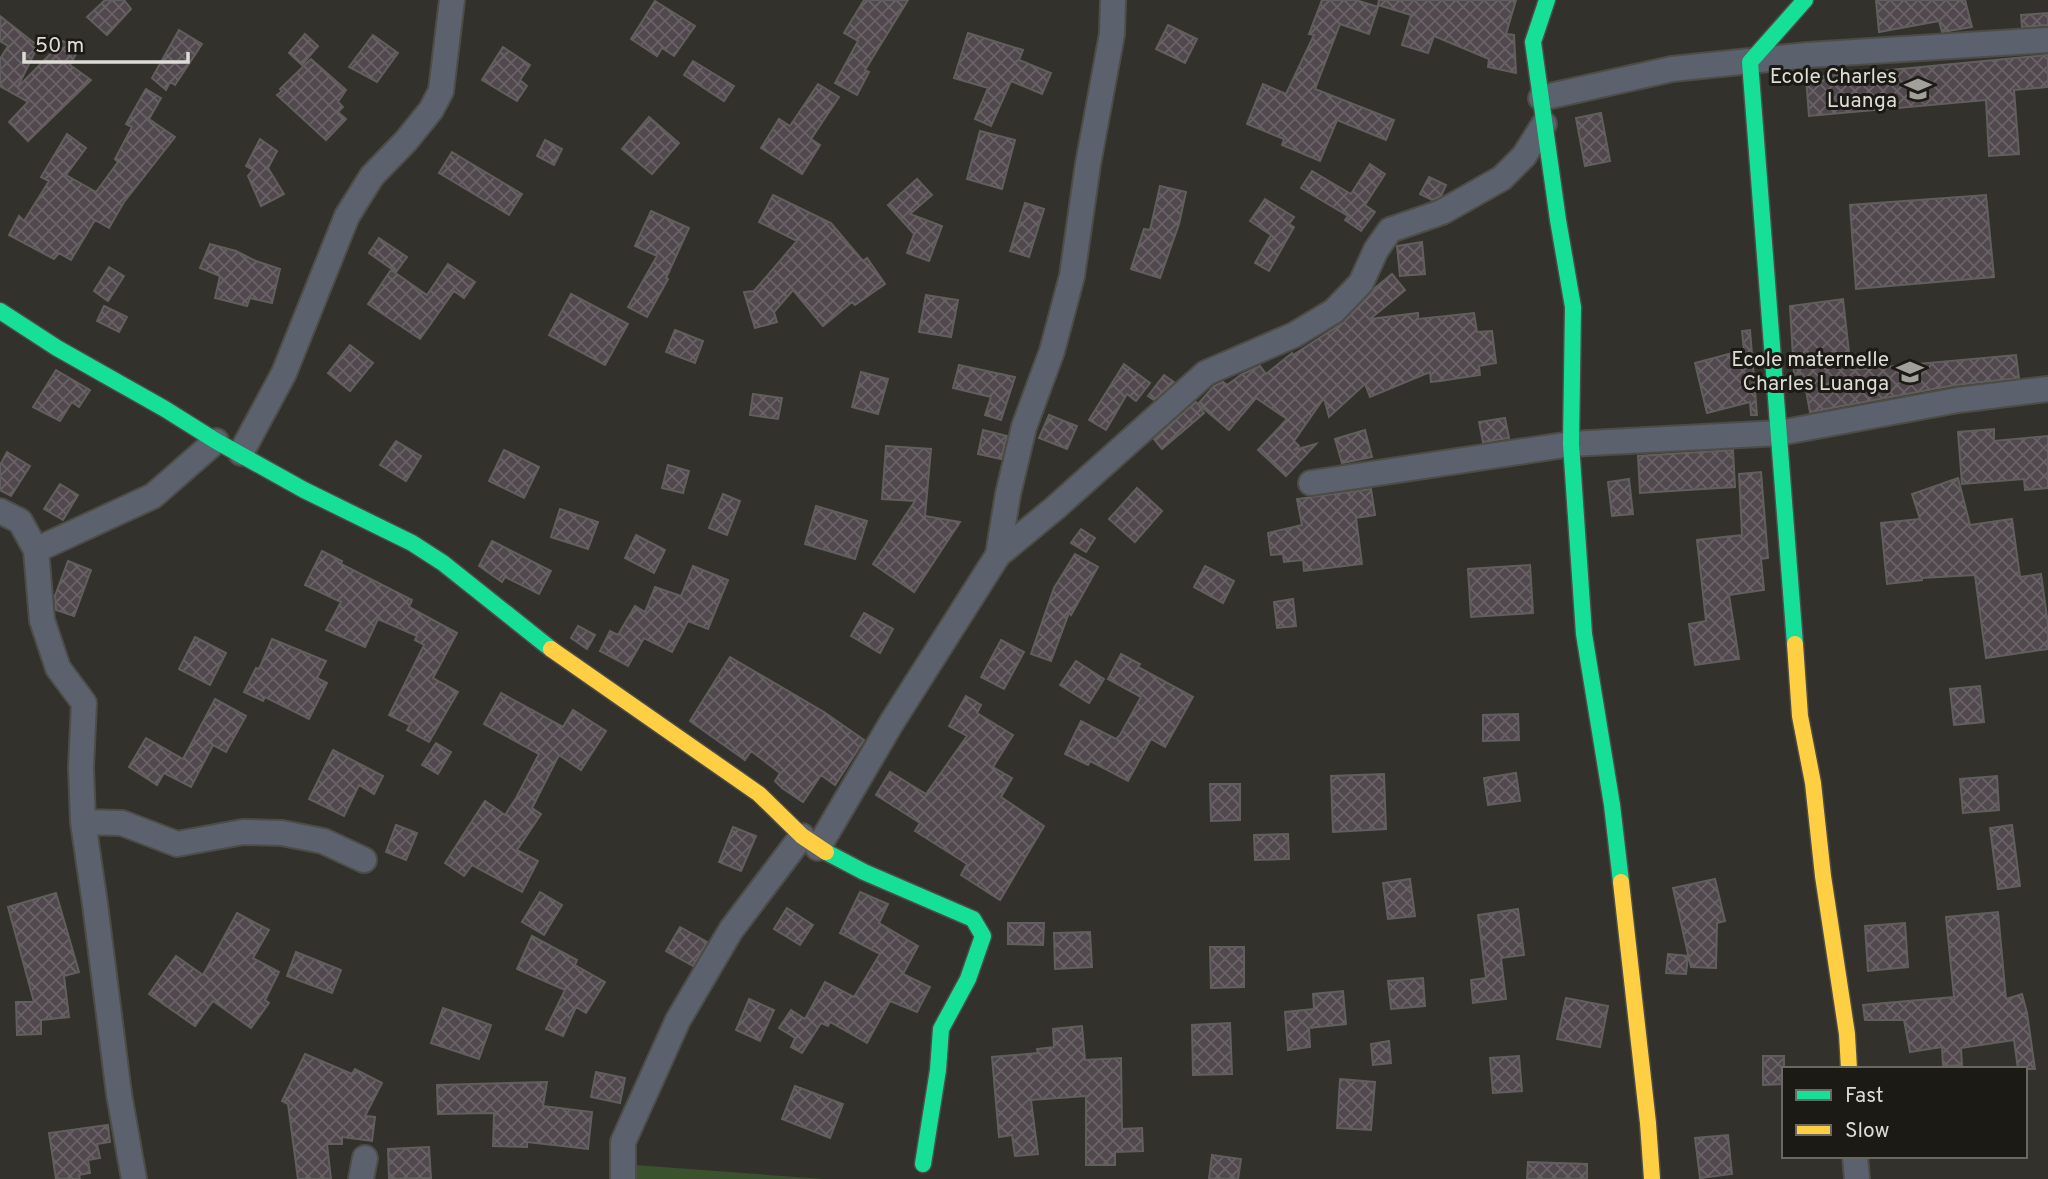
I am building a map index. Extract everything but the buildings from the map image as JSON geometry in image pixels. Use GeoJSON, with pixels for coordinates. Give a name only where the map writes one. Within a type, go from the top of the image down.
{"type":"FeatureCollection","features":[{"type":"Feature","properties":{"kind":"street"},"geometry":{"type":"LineString","coordinates":[[241,453],[284,373],[347,216],[372,176],[406,141],[431,110],[441,91],[452,0]]}},
{"type":"Feature","properties":{"kind":"street"},"geometry":{"type":"LineString","coordinates":[[999,555],[1008,494],[1024,427],[1052,351],[1072,276],[1088,164],[1112,34],[1114,0]]}},
{"type":"Feature","properties":{"kind":"street"},"geometry":{"type":"LineString","coordinates":[[1547,0],[1533,42],[1573,307],[1571,444],[1584,634],[1612,805],[1652,1179]]}},
{"type":"Feature","properties":{"kind":"street"},"geometry":{"type":"LineString","coordinates":[[1805,0],[1750,62],[1800,716],[1813,783],[1823,876],[1847,1034],[1849,1067]]}},
{"type":"Feature","properties":{"kind":"street"},"geometry":{"type":"LineString","coordinates":[[1541,98],[1671,69],[1808,55],[2048,40]]}},
{"type":"Feature","properties":{"kind":"street"},"geometry":{"type":"LineString","coordinates":[[623,1179],[623,1142],[678,1020],[731,930],[810,842],[892,722],[999,555],[1206,373],[1294,335],[1334,312],[1361,283],[1376,250],[1390,230],[1442,212],[1502,178],[1524,156],[1544,124]]}},
{"type":"Feature","properties":{"kind":"street"},"geometry":{"type":"LineString","coordinates":[[0,311],[57,348],[216,441],[304,490],[412,543],[443,563],[550,648],[759,794],[810,842],[864,872],[973,919],[984,936],[968,979],[941,1030],[938,1070],[923,1164]]}},
{"type":"Feature","properties":{"kind":"street"},"geometry":{"type":"LineString","coordinates":[[1311,483],[1571,444],[1779,433],[1958,400],[2048,389]]}},
{"type":"Feature","properties":{"kind":"street"},"geometry":{"type":"LineString","coordinates":[[36,550],[153,496],[216,441]]}},
{"type":"Feature","properties":{"kind":"street"},"geometry":{"type":"LineString","coordinates":[[0,511],[20,521],[36,550],[42,620],[58,668],[84,703],[81,767],[83,822],[119,1094],[134,1179]]}},
{"type":"Feature","properties":{"kind":"street"},"geometry":{"type":"LineString","coordinates":[[83,822],[122,823],[177,844],[243,832],[282,832],[323,841],[364,860]]}},
{"type":"Feature","properties":{"kind":"street"},"geometry":{"type":"LineString","coordinates":[[1855,1158],[1857,1179]]}},
{"type":"Feature","properties":{"kind":"green space"},"geometry":{"type":"Polygon","coordinates":[[[635,1165],[824,1179],[636,1179],[635,1165]]]}},
{"type":"Feature","properties":{"kind":"traffic: fast"},"geometry":{"type":"LineString","coordinates":[[1547,0],[1533,42],[1573,307],[1571,444],[1584,634],[1612,805],[1621,882]]}},
{"type":"Feature","properties":{"kind":"traffic: fast"},"geometry":{"type":"LineString","coordinates":[[1795,644],[1750,62],[1805,0]]}},
{"type":"Feature","properties":{"kind":"traffic: fast"},"geometry":{"type":"LineString","coordinates":[[0,311],[57,348],[216,441],[304,490],[412,543],[443,563],[551,649]]}},
{"type":"Feature","properties":{"kind":"traffic: fast"},"geometry":{"type":"LineString","coordinates":[[826,852],[864,872],[973,919],[983,936],[968,979],[941,1029],[938,1070],[923,1164]]}},
{"type":"Feature","properties":{"kind":"traffic: slow"},"geometry":{"type":"LineString","coordinates":[[1795,644],[1800,716],[1813,783],[1823,876],[1847,1034],[1849,1067]]}},
{"type":"Feature","properties":{"kind":"traffic: slow"},"geometry":{"type":"LineString","coordinates":[[551,649],[759,794],[802,836],[826,852]]}},
{"type":"Feature","properties":{"kind":"traffic: slow"},"geometry":{"type":"LineString","coordinates":[[1621,882],[1652,1179]]}},
{"type":"Feature","properties":{"kind":"place","name":"Ecole Charles Luanga"},"geometry":{"type":"Point","coordinates":[1918,89]}},
{"type":"Feature","properties":{"kind":"place","name":"Ecole maternelle Charles Luanga"},"geometry":{"type":"Point","coordinates":[1910,372]}}]}
